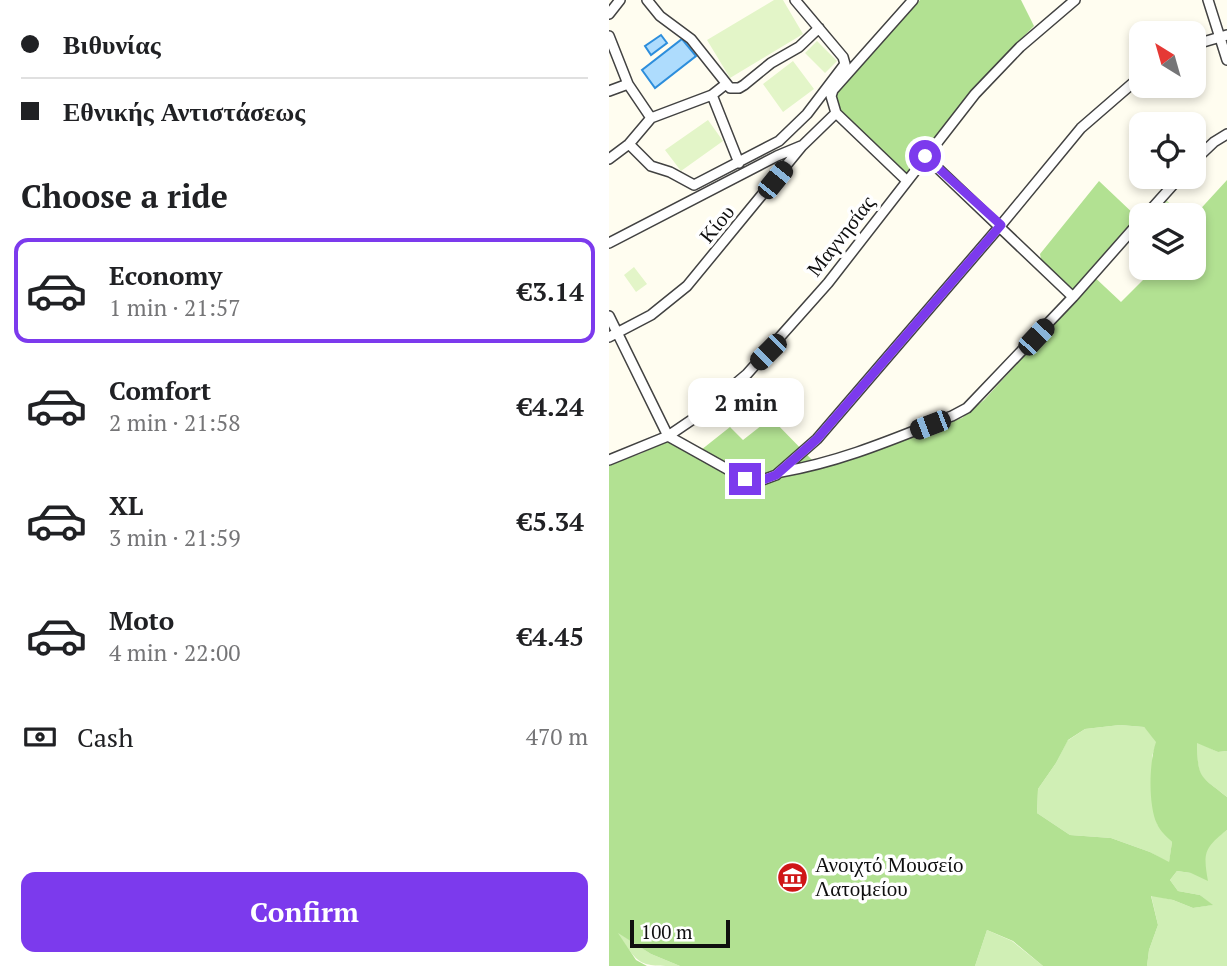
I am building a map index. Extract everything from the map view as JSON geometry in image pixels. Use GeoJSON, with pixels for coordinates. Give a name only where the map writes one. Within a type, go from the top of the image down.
{"type":"FeatureCollection","features":[{"type":"Feature","properties":{"kind":"street"},"geometry":{"type":"LineString","coordinates":[[610,9],[620,0]]}},
{"type":"Feature","properties":{"kind":"street"},"geometry":{"type":"LineString","coordinates":[[647,0],[660,16],[691,39],[726,84],[734,88],[744,85],[771,63],[799,47],[819,28]]}},
{"type":"Feature","properties":{"kind":"street"},"geometry":{"type":"LineString","coordinates":[[629,144],[651,166],[670,172],[691,185],[771,147],[797,125],[843,68],[843,57],[795,0]]}},
{"type":"Feature","properties":{"kind":"street"},"geometry":{"type":"LineString","coordinates":[[906,180],[836,113],[831,96],[913,0]]}},
{"type":"Feature","properties":{"kind":"street","name":"Μαγνησίας"},"geometry":{"type":"LineString","coordinates":[[609,460],[669,436],[717,400],[768,352],[828,283],[969,101],[1003,64],[1075,0]]}},
{"type":"Feature","properties":{"kind":"street"},"geometry":{"type":"LineString","coordinates":[[1208,0],[1223,36],[1227,60]]}},
{"type":"Feature","properties":{"kind":"street"},"geometry":{"type":"LineString","coordinates":[[609,36],[628,84],[651,118]]}},
{"type":"Feature","properties":{"kind":"street"},"geometry":{"type":"LineString","coordinates":[[1206,41],[1223,36]]}},
{"type":"Feature","properties":{"kind":"street"},"geometry":{"type":"LineString","coordinates":[[609,91],[628,84]]}},
{"type":"Feature","properties":{"kind":"street"},"geometry":{"type":"LineString","coordinates":[[609,159],[629,144],[651,118],[712,94],[726,84]]}},
{"type":"Feature","properties":{"kind":"street"},"geometry":{"type":"LineString","coordinates":[[780,472],[817,439],[1081,128],[1129,86]]}},
{"type":"Feature","properties":{"kind":"street"},"geometry":{"type":"LineString","coordinates":[[712,94],[739,163]]}},
{"type":"Feature","properties":{"kind":"street","name":"Κίου"},"geometry":{"type":"LineString","coordinates":[[613,335],[664,306],[687,286],[802,146],[836,113]]}},
{"type":"Feature","properties":{"kind":"street"},"geometry":{"type":"LineString","coordinates":[[1206,150],[1227,134]]}},
{"type":"Feature","properties":{"kind":"street"},"geometry":{"type":"LineString","coordinates":[[609,243],[777,156],[802,146]]}},
{"type":"Feature","properties":{"kind":"street"},"geometry":{"type":"LineString","coordinates":[[925,156],[1001,225],[1073,297]]}},
{"type":"Feature","properties":{"kind":"street"},"geometry":{"type":"LineString","coordinates":[[1157,203],[1169,189]]}},
{"type":"Feature","properties":{"kind":"street"},"geometry":{"type":"LineString","coordinates":[[609,316],[613,335],[669,436],[745,479],[760,481],[780,472],[819,466],[843,458],[960,413],[979,398],[1129,234]]}},
{"type":"Feature","properties":{"kind":"green space"},"geometry":{"type":"Polygon","coordinates":[[[774,0],[783,0],[803,34],[730,78],[707,40],[774,0]]]}},
{"type":"Feature","properties":{"kind":"green space"},"geometry":{"type":"Polygon","coordinates":[[[920,0],[1021,0],[1034,26],[994,66],[905,175],[841,115],[833,96],[920,0]]]}},
{"type":"Feature","properties":{"kind":"green space"},"geometry":{"type":"Polygon","coordinates":[[[817,41],[837,61],[825,73],[805,53],[817,41]]]}},
{"type":"Feature","properties":{"kind":"green space"},"geometry":{"type":"Polygon","coordinates":[[[793,61],[814,89],[783,112],[763,84],[793,61]]]}},
{"type":"Feature","properties":{"kind":"green space"},"geometry":{"type":"Polygon","coordinates":[[[708,120],[723,141],[681,171],[665,150],[708,120]]]}},
{"type":"Feature","properties":{"kind":"green space"},"geometry":{"type":"Polygon","coordinates":[[[1227,180],[1227,751],[1218,752],[1197,743],[1198,764],[1202,776],[1227,797],[1227,830],[1207,852],[1208,881],[1191,873],[1177,871],[1170,880],[1178,891],[1200,895],[1213,905],[1193,908],[1173,900],[1151,896],[1158,925],[1149,950],[1147,966],[1043,966],[1013,941],[987,930],[975,966],[680,966],[651,954],[618,933],[636,960],[647,966],[609,966],[609,464],[640,454],[672,438],[701,450],[730,427],[743,440],[771,418],[818,469],[962,418],[984,400],[1078,297],[1041,259],[1040,254],[1099,181],[1129,209],[1129,226],[1089,272],[1121,302],[1143,280],[1206,280],[1206,203],[1227,180]],[[1120,725],[1085,729],[1068,740],[1038,789],[1037,813],[1070,835],[1111,838],[1169,862],[1172,842],[1158,827],[1152,806],[1151,772],[1156,742],[1144,727],[1120,725]]]}},
{"type":"Feature","properties":{"kind":"green space"},"geometry":{"type":"Polygon","coordinates":[[[634,267],[647,284],[636,292],[624,275],[634,267]]]}},
{"type":"Feature","properties":{"kind":"green space"},"geometry":{"type":"Polygon","coordinates":[[[1120,725],[1144,727],[1157,742],[1152,756],[1157,824],[1172,842],[1169,863],[1150,852],[1111,838],[1070,835],[1037,813],[1038,789],[1067,741],[1085,729],[1120,725]]]}},
{"type":"Feature","properties":{"kind":"green space"},"geometry":{"type":"Polygon","coordinates":[[[1197,742],[1218,752],[1227,751],[1227,797],[1202,776],[1198,764],[1197,742]]]}},
{"type":"Feature","properties":{"kind":"green space"},"geometry":{"type":"Polygon","coordinates":[[[1227,830],[1227,966],[1147,966],[1149,950],[1158,925],[1151,895],[1193,908],[1212,905],[1200,895],[1178,891],[1170,880],[1177,871],[1191,873],[1204,859],[1209,843],[1227,830]]]}},
{"type":"Feature","properties":{"kind":"green space"},"geometry":{"type":"Polygon","coordinates":[[[987,930],[1012,941],[1043,966],[975,966],[987,930]]]}},
{"type":"Feature","properties":{"kind":"green space"},"geometry":{"type":"Polygon","coordinates":[[[616,931],[651,954],[680,966],[641,962],[616,931]]]}},
{"type":"Feature","properties":{"kind":"water"},"geometry":{"type":"Polygon","coordinates":[[[661,35],[667,43],[651,55],[645,46],[661,35]]]}},
{"type":"Feature","properties":{"kind":"water"},"geometry":{"type":"Polygon","coordinates":[[[682,39],[696,56],[655,88],[642,70],[682,39]]]}},
{"type":"Feature","properties":{"kind":"place","name":"Ανοιχτό Μουσείο Λατομείου"},"geometry":{"type":"Point","coordinates":[792,877]}},
{"type":"Feature","properties":{"kind":"route"},"geometry":{"type":"LineString","coordinates":[[745,479],[760,481],[771,478],[817,439],[1001,225],[925,156]]}}]}
